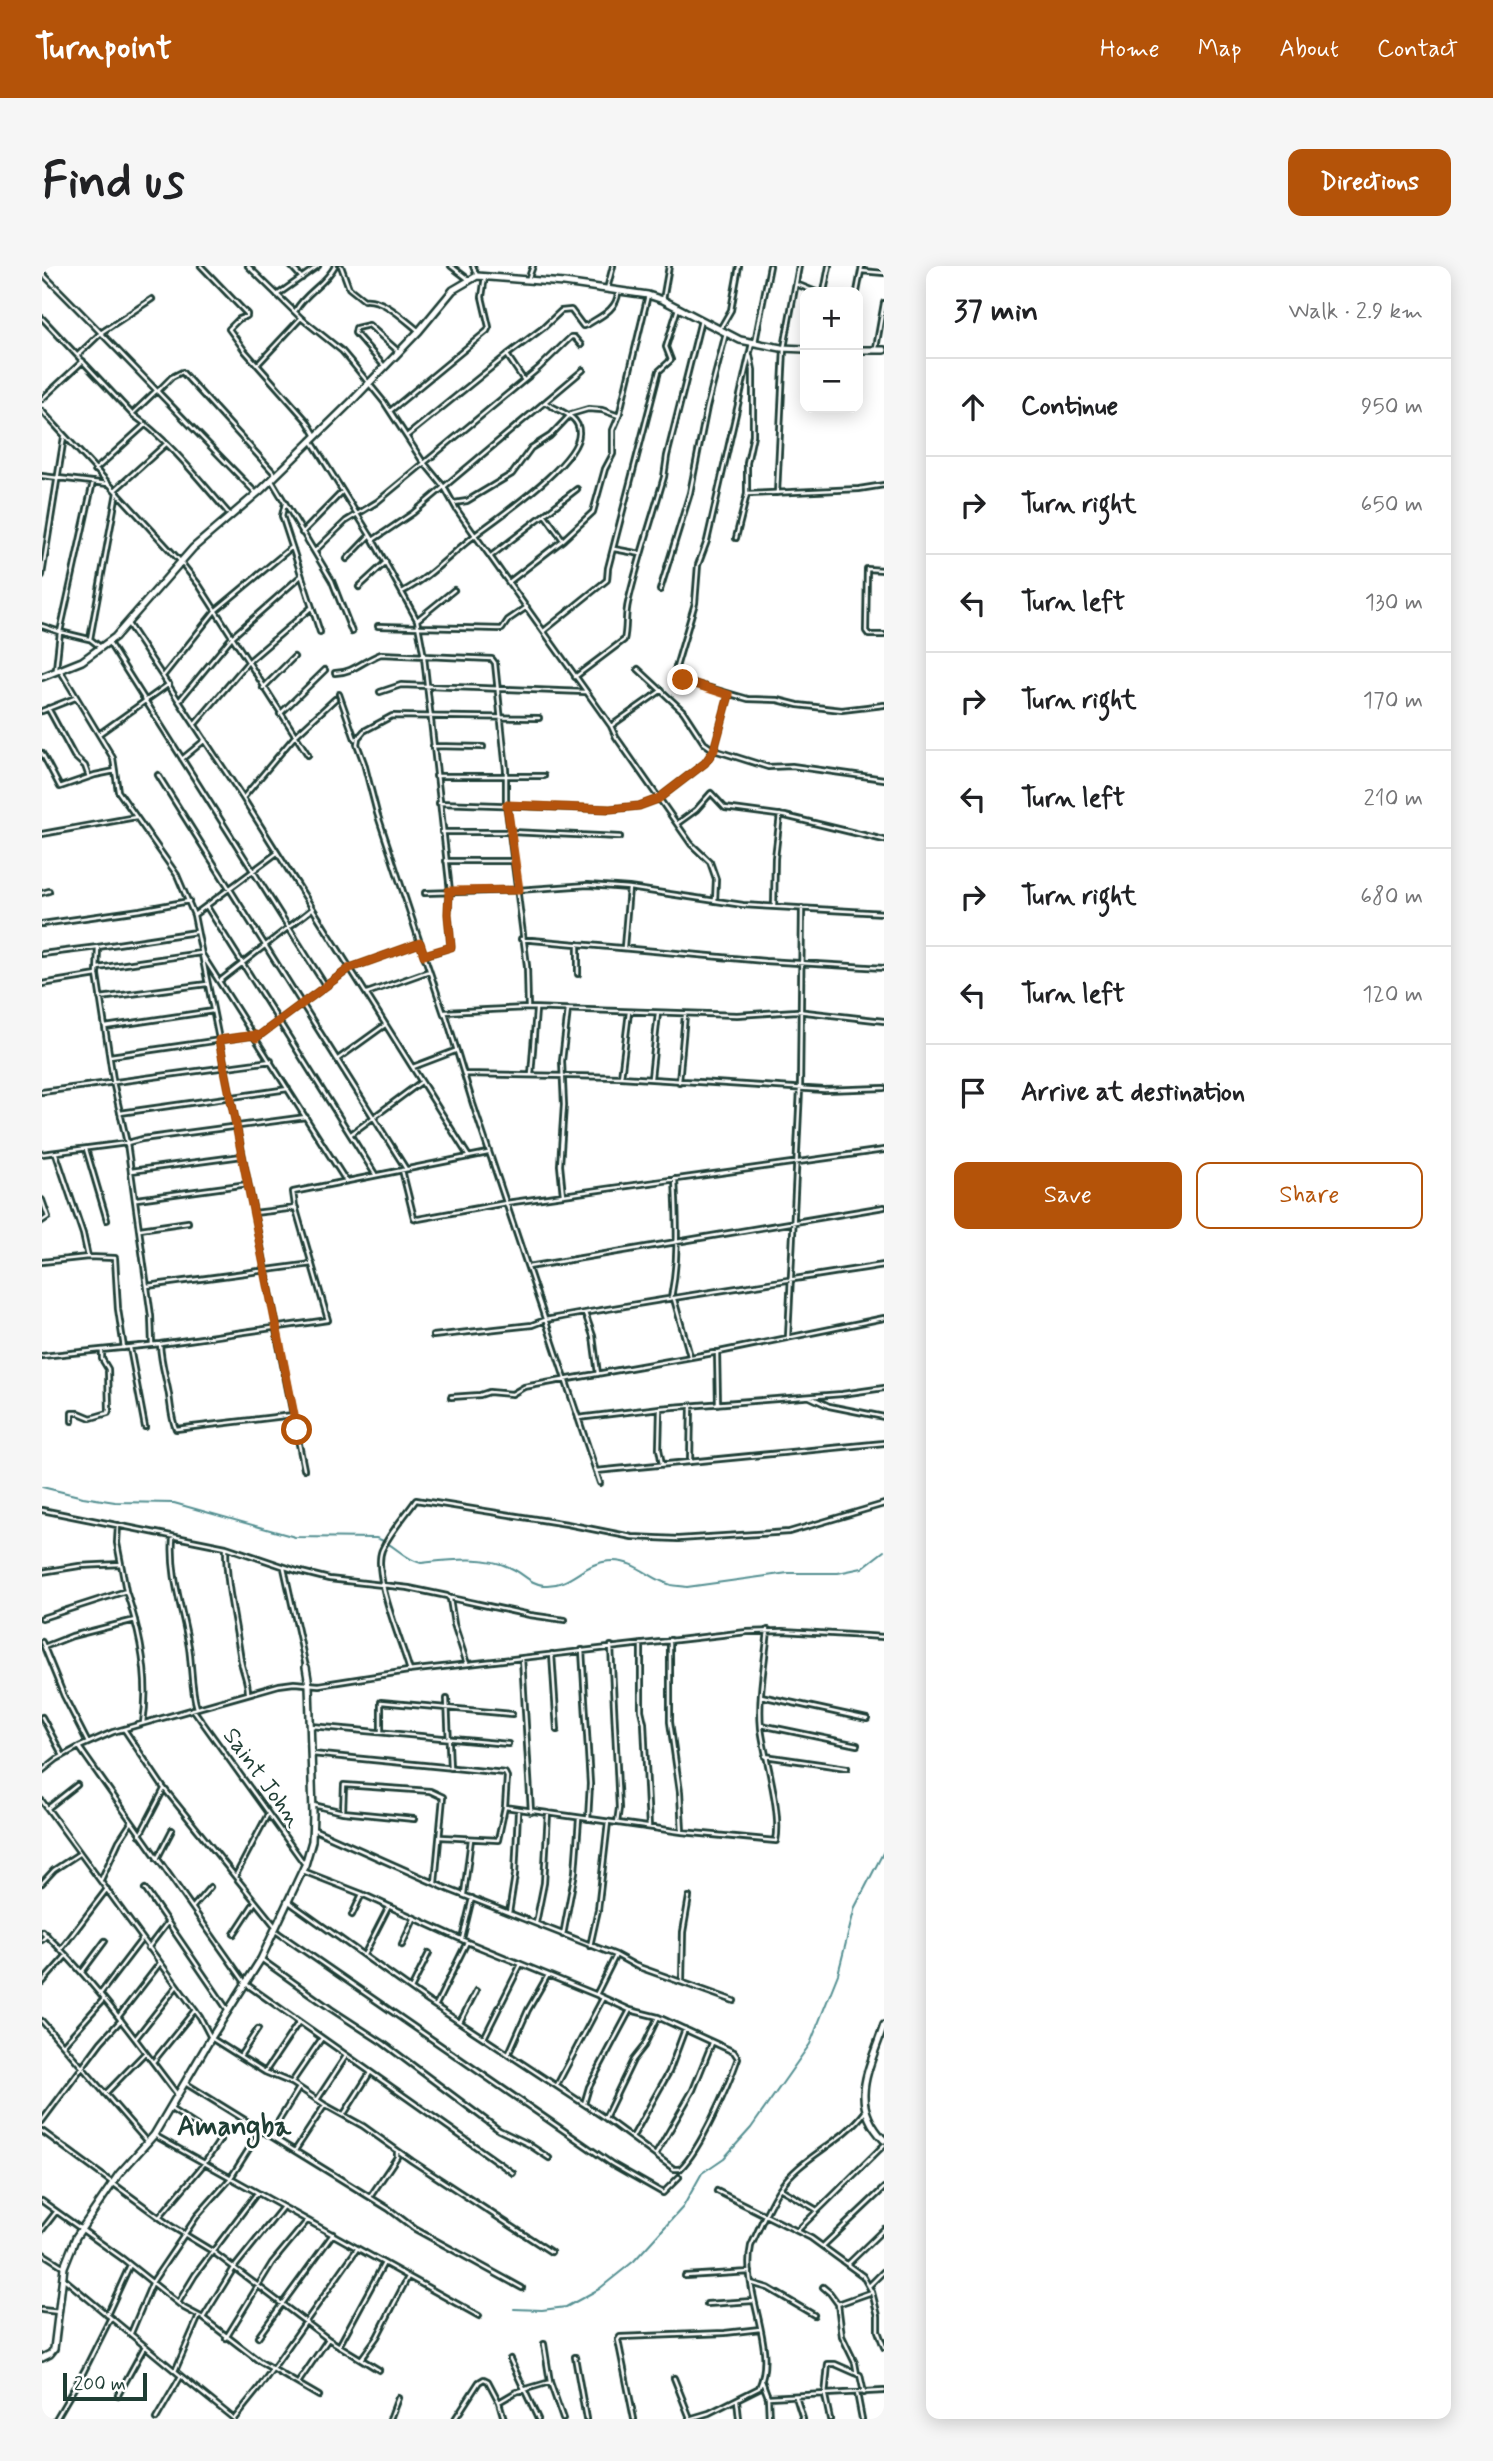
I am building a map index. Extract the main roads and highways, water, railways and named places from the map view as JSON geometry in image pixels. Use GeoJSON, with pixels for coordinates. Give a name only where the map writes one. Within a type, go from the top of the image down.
{"type":"FeatureCollection","features":[{"type":"Feature","properties":{"kind":"waterway"},"geometry":{"type":"LineString","coordinates":[[42,1487],[115,1502],[174,1503],[295,1537],[376,1538],[421,1563],[490,1561],[511,1568],[535,1583],[544,1585],[563,1582],[593,1565],[613,1561],[629,1564],[671,1585],[687,1587],[788,1573],[838,1573],[862,1568],[884,1551]]}},
{"type":"Feature","properties":{"kind":"waterway"},"geometry":{"type":"LineString","coordinates":[[514,2309],[566,2307],[599,2289],[634,2261],[683,2207],[702,2173],[724,2158],[751,2128],[810,2044],[838,1974],[855,1907],[884,1851]]}},
{"type":"Feature","properties":{"kind":"district","name":"Amangba"},"geometry":{"type":"Point","coordinates":[234,2125]}}]}
